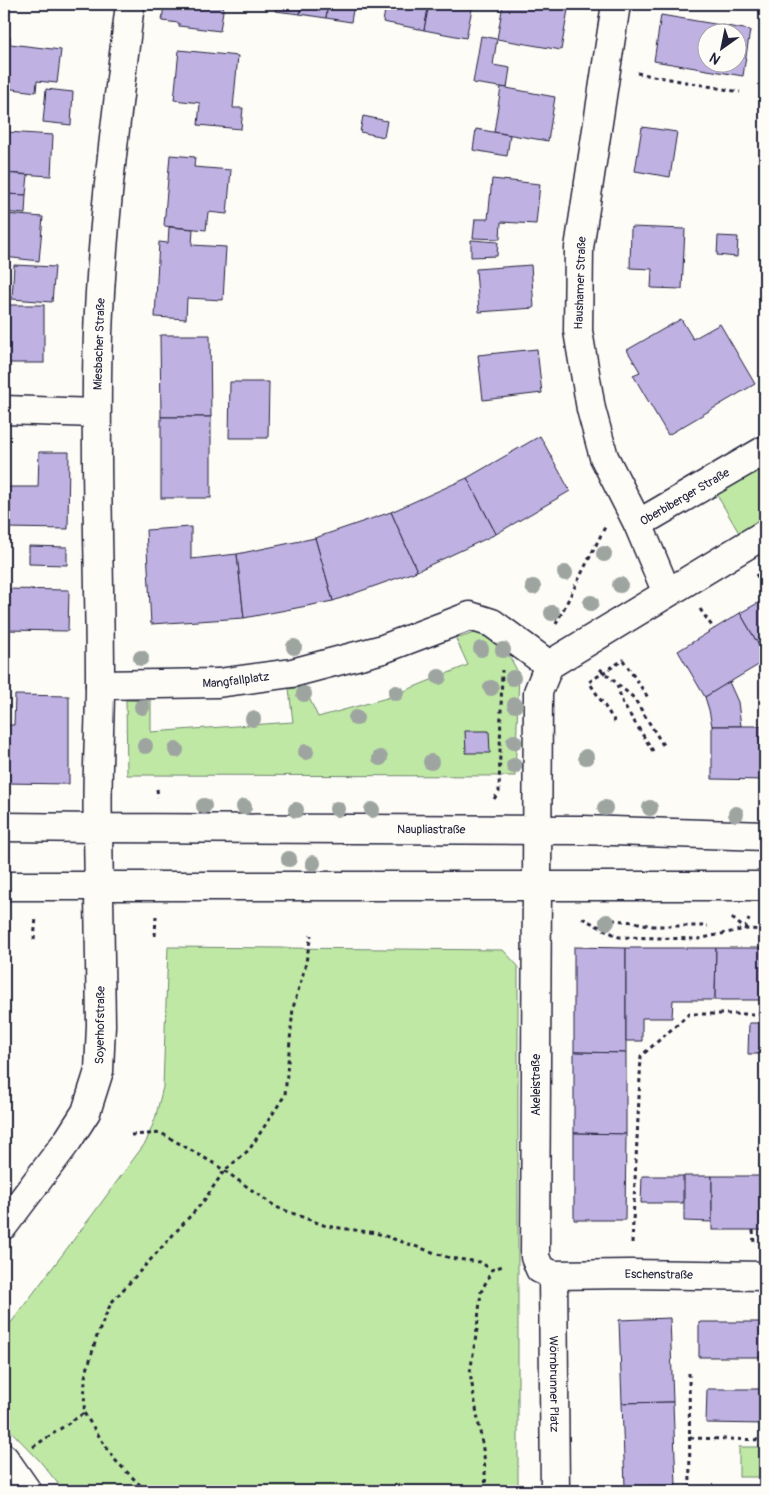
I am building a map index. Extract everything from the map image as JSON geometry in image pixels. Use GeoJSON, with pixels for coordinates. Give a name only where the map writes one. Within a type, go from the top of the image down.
{"type":"FeatureCollection","features":[{"type":"Feature","properties":{"kind":"street","name":"Miesbacher Straße"},"geometry":{"type":"LineString","coordinates":[[100,685],[96,413],[98,332],[110,171],[130,4]]}},
{"type":"Feature","properties":{"kind":"street","name":"Haushamer Straße"},"geometry":{"type":"LineString","coordinates":[[616,4],[579,248],[578,331],[591,410],[604,457],[633,513]]}},
{"type":"Feature","properties":{"kind":"street"},"geometry":{"type":"LineString","coordinates":[[4,410],[96,413]]}},
{"type":"Feature","properties":{"kind":"street","name":"Oberbiberger Straße"},"geometry":{"type":"LineString","coordinates":[[666,593],[633,513],[765,450]]}},
{"type":"Feature","properties":{"kind":"street"},"geometry":{"type":"LineString","coordinates":[[537,885],[538,692],[549,665],[765,534]]}},
{"type":"Feature","properties":{"kind":"street","name":"Mangfallplatz"},"geometry":{"type":"LineString","coordinates":[[100,685],[218,683],[292,673],[383,649],[470,616],[492,623],[549,665]]}},
{"type":"Feature","properties":{"kind":"street"},"geometry":{"type":"LineString","coordinates":[[99,886],[97,790],[100,685]]}},
{"type":"Feature","properties":{"kind":"street","name":"Naupliastraße"},"geometry":{"type":"LineString","coordinates":[[4,827],[537,830],[765,836]]}},
{"type":"Feature","properties":{"kind":"street","name":"Akeleistraße"},"geometry":{"type":"LineString","coordinates":[[537,885],[544,1266]]}},
{"type":"Feature","properties":{"kind":"street"},"geometry":{"type":"LineString","coordinates":[[4,886],[765,886]]}},
{"type":"Feature","properties":{"kind":"street","name":"Soyerhofstraße"},"geometry":{"type":"LineString","coordinates":[[4,1224],[68,1140],[86,1112],[99,1072],[102,1025],[99,886]]}},
{"type":"Feature","properties":{"kind":"street","name":"Eschenstraße"},"geometry":{"type":"LineString","coordinates":[[544,1266],[630,1274],[765,1276]]}},
{"type":"Feature","properties":{"kind":"street","name":"Wörnbrunner Platz"},"geometry":{"type":"LineString","coordinates":[[544,1266],[555,1491]]}},
{"type":"Feature","properties":{"kind":"street"},"geometry":{"type":"LineString","coordinates":[[6,1461],[28,1491]]}},
{"type":"Feature","properties":{"kind":"path"},"geometry":{"type":"LineString","coordinates":[[653,76],[740,92]]}},
{"type":"Feature","properties":{"kind":"path"},"geometry":{"type":"LineString","coordinates":[[558,631],[554,626],[611,514],[633,513]]}},
{"type":"Feature","properties":{"kind":"path"},"geometry":{"type":"LineString","coordinates":[[614,722],[589,682],[603,672],[623,660],[649,699]]}},
{"type":"Feature","properties":{"kind":"path"},"geometry":{"type":"LineString","coordinates":[[490,805],[499,792],[502,664]]}},
{"type":"Feature","properties":{"kind":"path"},"geometry":{"type":"LineString","coordinates":[[603,672],[634,698],[663,745]]}},
{"type":"Feature","properties":{"kind":"path"},"geometry":{"type":"LineString","coordinates":[[617,684],[623,704],[652,751]]}},
{"type":"Feature","properties":{"kind":"path"},"geometry":{"type":"LineString","coordinates":[[590,918],[581,918],[619,937],[698,939],[744,929],[765,930]]}},
{"type":"Feature","properties":{"kind":"path"},"geometry":{"type":"LineString","coordinates":[[599,919],[654,926],[708,926]]}},
{"type":"Feature","properties":{"kind":"path"},"geometry":{"type":"LineString","coordinates":[[744,929],[749,919]]}},
{"type":"Feature","properties":{"kind":"path"},"geometry":{"type":"LineString","coordinates":[[146,1491],[114,1459],[84,1413],[85,1377],[97,1336],[111,1303],[203,1202],[224,1171],[249,1150],[285,1095],[293,1008],[305,968],[311,935]]}},
{"type":"Feature","properties":{"kind":"path"},"geometry":{"type":"LineString","coordinates":[[630,1274],[642,1056],[688,1014],[765,1014]]}},
{"type":"Feature","properties":{"kind":"path"},"geometry":{"type":"LineString","coordinates":[[131,1135],[162,1133],[224,1171],[276,1208],[326,1226],[376,1233],[450,1258],[480,1262],[492,1270]]}},
{"type":"Feature","properties":{"kind":"path"},"geometry":{"type":"LineString","coordinates":[[754,1230],[754,1245]]}},
{"type":"Feature","properties":{"kind":"path"},"geometry":{"type":"LineString","coordinates":[[486,1491],[484,1455],[470,1373],[481,1292],[492,1270],[521,1259],[544,1266]]}},
{"type":"Feature","properties":{"kind":"path"},"geometry":{"type":"LineString","coordinates":[[689,1373],[690,1491]]}},
{"type":"Feature","properties":{"kind":"path"},"geometry":{"type":"LineString","coordinates":[[6,1461],[84,1413]]}},
{"type":"Feature","properties":{"kind":"path"},"geometry":{"type":"LineString","coordinates":[[690,1438],[765,1440]]}},
{"type":"Feature","properties":{"kind":"green space"},"geometry":{"type":"Polygon","coordinates":[[[765,466],[765,517],[739,533],[717,495],[765,466]]]}},
{"type":"Feature","properties":{"kind":"green space"},"geometry":{"type":"Polygon","coordinates":[[[477,632],[505,648],[519,674],[515,776],[127,775],[126,700],[151,701],[151,732],[293,722],[289,689],[304,687],[318,717],[387,698],[468,665],[456,639],[477,632]]]}},
{"type":"Feature","properties":{"kind":"green space"},"geometry":{"type":"Polygon","coordinates":[[[168,947],[503,950],[518,966],[518,1491],[64,1491],[39,1460],[4,1424],[4,1332],[146,1142],[155,1119],[163,1087],[168,947]]]}},
{"type":"Feature","properties":{"kind":"green space"},"geometry":{"type":"Polygon","coordinates":[[[739,1447],[765,1447],[765,1477],[739,1477],[739,1447]]]}},
{"type":"Feature","properties":{"kind":"building"},"geometry":{"type":"Polygon","coordinates":[[[164,4],[224,4],[220,31],[179,26],[179,23],[162,21],[164,4]]]}},
{"type":"Feature","properties":{"kind":"building"},"geometry":{"type":"Polygon","coordinates":[[[276,4],[302,4],[300,14],[275,11],[276,4]]]}},
{"type":"Feature","properties":{"kind":"building"},"geometry":{"type":"Polygon","coordinates":[[[302,4],[328,4],[326,18],[300,14],[302,4]]]}},
{"type":"Feature","properties":{"kind":"building"},"geometry":{"type":"Polygon","coordinates":[[[328,4],[354,4],[351,22],[326,18],[328,4]]]}},
{"type":"Feature","properties":{"kind":"building"},"geometry":{"type":"Polygon","coordinates":[[[386,4],[429,4],[424,30],[383,22],[386,4]]]}},
{"type":"Feature","properties":{"kind":"building"},"geometry":{"type":"Polygon","coordinates":[[[429,4],[473,4],[466,38],[424,30],[429,4]]]}},
{"type":"Feature","properties":{"kind":"building"},"geometry":{"type":"Polygon","coordinates":[[[503,4],[569,4],[561,50],[497,39],[503,4]]]}},
{"type":"Feature","properties":{"kind":"building"},"geometry":{"type":"Polygon","coordinates":[[[661,15],[703,22],[696,22],[696,68],[654,61],[661,15]]]}},
{"type":"Feature","properties":{"kind":"building"},"geometry":{"type":"Polygon","coordinates":[[[746,29],[750,30],[746,56],[746,29]]]}},
{"type":"Feature","properties":{"kind":"building"},"geometry":{"type":"Polygon","coordinates":[[[4,36],[10,37],[10,44],[61,50],[57,83],[37,81],[36,92],[4,88],[4,36]]]}},
{"type":"Feature","properties":{"kind":"building"},"geometry":{"type":"Polygon","coordinates":[[[481,36],[497,39],[493,65],[510,68],[507,88],[473,83],[481,36]]]}},
{"type":"Feature","properties":{"kind":"building"},"geometry":{"type":"Polygon","coordinates":[[[179,50],[238,56],[233,108],[243,108],[241,129],[198,125],[200,103],[174,100],[179,50]]]}},
{"type":"Feature","properties":{"kind":"building"},"geometry":{"type":"Polygon","coordinates":[[[719,72],[744,72],[743,76],[719,72]]]}},
{"type":"Feature","properties":{"kind":"building"},"geometry":{"type":"Polygon","coordinates":[[[501,87],[555,97],[548,141],[494,132],[501,87]]]}},
{"type":"Feature","properties":{"kind":"building"},"geometry":{"type":"Polygon","coordinates":[[[46,89],[73,92],[71,125],[43,122],[46,89]]]}},
{"type":"Feature","properties":{"kind":"building"},"geometry":{"type":"Polygon","coordinates":[[[363,116],[387,121],[384,137],[360,132],[363,116]]]}},
{"type":"Feature","properties":{"kind":"building"},"geometry":{"type":"Polygon","coordinates":[[[642,127],[677,132],[670,177],[635,171],[642,127]]]}},
{"type":"Feature","properties":{"kind":"building"},"geometry":{"type":"Polygon","coordinates":[[[476,129],[510,135],[507,156],[473,150],[476,129]]]}},
{"type":"Feature","properties":{"kind":"building"},"geometry":{"type":"Polygon","coordinates":[[[6,132],[53,135],[51,176],[4,173],[6,132]]]}},
{"type":"Feature","properties":{"kind":"building"},"geometry":{"type":"Polygon","coordinates":[[[170,155],[195,157],[194,167],[231,170],[227,214],[208,212],[206,230],[164,226],[170,155]]]}},
{"type":"Feature","properties":{"kind":"building"},"geometry":{"type":"Polygon","coordinates":[[[4,173],[28,175],[26,195],[4,194],[4,173]]]}},
{"type":"Feature","properties":{"kind":"building"},"geometry":{"type":"Polygon","coordinates":[[[492,179],[540,184],[536,224],[501,222],[500,239],[473,238],[475,219],[488,219],[492,179]]]}},
{"type":"Feature","properties":{"kind":"building"},"geometry":{"type":"Polygon","coordinates":[[[4,194],[26,195],[25,214],[4,212],[4,194]]]}},
{"type":"Feature","properties":{"kind":"building"},"geometry":{"type":"Polygon","coordinates":[[[4,214],[43,217],[39,261],[4,257],[4,214]]]}},
{"type":"Feature","properties":{"kind":"building"},"geometry":{"type":"Polygon","coordinates":[[[169,227],[193,229],[192,245],[226,247],[223,300],[187,298],[186,319],[155,317],[159,242],[168,243],[169,227]]]}},
{"type":"Feature","properties":{"kind":"building"},"geometry":{"type":"Polygon","coordinates":[[[631,227],[685,229],[682,289],[651,288],[652,269],[630,268],[631,227]]]}},
{"type":"Feature","properties":{"kind":"building"},"geometry":{"type":"Polygon","coordinates":[[[718,236],[738,237],[737,257],[717,255],[718,236]]]}},
{"type":"Feature","properties":{"kind":"building"},"geometry":{"type":"Polygon","coordinates":[[[471,240],[498,242],[497,256],[471,257],[471,240]]]}},
{"type":"Feature","properties":{"kind":"building"},"geometry":{"type":"Polygon","coordinates":[[[14,265],[55,267],[52,302],[12,299],[14,265]]]}},
{"type":"Feature","properties":{"kind":"building"},"geometry":{"type":"Polygon","coordinates":[[[531,265],[534,308],[479,312],[476,269],[531,265]]]}},
{"type":"Feature","properties":{"kind":"building"},"geometry":{"type":"Polygon","coordinates":[[[4,305],[44,305],[44,363],[4,363],[4,305]]]}},
{"type":"Feature","properties":{"kind":"building"},"geometry":{"type":"Polygon","coordinates":[[[681,319],[693,339],[720,324],[755,384],[668,435],[633,375],[640,372],[627,350],[681,319]]]}},
{"type":"Feature","properties":{"kind":"building"},"geometry":{"type":"Polygon","coordinates":[[[160,335],[210,335],[211,417],[161,417],[160,335]]]}},
{"type":"Feature","properties":{"kind":"building"},"geometry":{"type":"Polygon","coordinates":[[[537,349],[542,393],[483,400],[478,355],[537,349]]]}},
{"type":"Feature","properties":{"kind":"building"},"geometry":{"type":"Polygon","coordinates":[[[230,382],[269,382],[268,438],[229,438],[230,382]]]}},
{"type":"Feature","properties":{"kind":"building"},"geometry":{"type":"Polygon","coordinates":[[[161,417],[211,417],[211,498],[161,498],[161,417]]]}},
{"type":"Feature","properties":{"kind":"building"},"geometry":{"type":"Polygon","coordinates":[[[540,436],[570,491],[496,534],[467,478],[540,436]]]}},
{"type":"Feature","properties":{"kind":"building"},"geometry":{"type":"Polygon","coordinates":[[[39,452],[69,452],[68,529],[4,528],[4,487],[38,487],[39,452]]]}},
{"type":"Feature","properties":{"kind":"building"},"geometry":{"type":"Polygon","coordinates":[[[467,478],[496,534],[417,571],[391,512],[467,478]]]}},
{"type":"Feature","properties":{"kind":"building"},"geometry":{"type":"Polygon","coordinates":[[[391,512],[417,571],[333,601],[315,538],[391,512]]]}},
{"type":"Feature","properties":{"kind":"building"},"geometry":{"type":"Polygon","coordinates":[[[191,527],[191,559],[237,554],[244,618],[151,624],[146,530],[191,527]]]}},
{"type":"Feature","properties":{"kind":"building"},"geometry":{"type":"Polygon","coordinates":[[[315,538],[333,601],[244,618],[237,554],[315,538]]]}},
{"type":"Feature","properties":{"kind":"building"},"geometry":{"type":"Polygon","coordinates":[[[29,546],[67,547],[67,565],[29,564],[29,546]]]}},
{"type":"Feature","properties":{"kind":"building"},"geometry":{"type":"Polygon","coordinates":[[[4,589],[69,590],[68,631],[4,630],[4,589]]]}},
{"type":"Feature","properties":{"kind":"building"},"geometry":{"type":"Polygon","coordinates":[[[765,599],[765,656],[740,613],[765,599]]]}},
{"type":"Feature","properties":{"kind":"building"},"geometry":{"type":"Polygon","coordinates":[[[740,613],[765,656],[765,661],[705,697],[678,651],[740,613]]]}},
{"type":"Feature","properties":{"kind":"building"},"geometry":{"type":"Polygon","coordinates":[[[729,682],[738,702],[741,726],[712,726],[705,697],[729,682]]]}},
{"type":"Feature","properties":{"kind":"building"},"geometry":{"type":"Polygon","coordinates":[[[15,695],[69,696],[69,784],[4,783],[4,725],[14,725],[15,695]]]}},
{"type":"Feature","properties":{"kind":"building"},"geometry":{"type":"Polygon","coordinates":[[[712,726],[765,726],[765,780],[712,779],[712,726]]]}},
{"type":"Feature","properties":{"kind":"building"},"geometry":{"type":"Polygon","coordinates":[[[465,731],[489,731],[490,753],[466,753],[465,731]]]}},
{"type":"Feature","properties":{"kind":"building"},"geometry":{"type":"Polygon","coordinates":[[[574,947],[626,948],[626,1053],[574,1052],[574,947]]]}},
{"type":"Feature","properties":{"kind":"building"},"geometry":{"type":"Polygon","coordinates":[[[626,948],[716,948],[715,1000],[673,1000],[672,1018],[642,1018],[642,1041],[626,1041],[626,948]]]}},
{"type":"Feature","properties":{"kind":"building"},"geometry":{"type":"Polygon","coordinates":[[[716,948],[765,948],[765,1000],[715,1000],[716,948]]]}},
{"type":"Feature","properties":{"kind":"building"},"geometry":{"type":"Polygon","coordinates":[[[749,1023],[765,1023],[765,1054],[748,1054],[749,1023]]]}},
{"type":"Feature","properties":{"kind":"building"},"geometry":{"type":"Polygon","coordinates":[[[574,1052],[626,1053],[626,1134],[574,1133],[574,1052]]]}},
{"type":"Feature","properties":{"kind":"building"},"geometry":{"type":"Polygon","coordinates":[[[574,1133],[626,1134],[625,1220],[574,1220],[574,1133]]]}},
{"type":"Feature","properties":{"kind":"building"},"geometry":{"type":"Polygon","coordinates":[[[642,1176],[683,1176],[683,1203],[641,1203],[642,1176]]]}},
{"type":"Feature","properties":{"kind":"building"},"geometry":{"type":"Polygon","coordinates":[[[684,1176],[712,1176],[712,1222],[684,1221],[684,1176]]]}},
{"type":"Feature","properties":{"kind":"building"},"geometry":{"type":"Polygon","coordinates":[[[712,1176],[765,1176],[765,1230],[712,1230],[712,1176]]]}},
{"type":"Feature","properties":{"kind":"building"},"geometry":{"type":"Polygon","coordinates":[[[670,1318],[673,1402],[622,1403],[619,1320],[670,1318]]]}},
{"type":"Feature","properties":{"kind":"building"},"geometry":{"type":"Polygon","coordinates":[[[699,1322],[765,1322],[765,1357],[699,1357],[699,1322]]]}},
{"type":"Feature","properties":{"kind":"building"},"geometry":{"type":"Polygon","coordinates":[[[707,1389],[765,1389],[765,1424],[706,1423],[707,1389]]]}},
{"type":"Feature","properties":{"kind":"building"},"geometry":{"type":"Polygon","coordinates":[[[673,1402],[676,1485],[625,1487],[622,1403],[673,1402]]]}},
{"type":"Feature","properties":{"kind":"building"},"geometry":{"type":"Polygon","coordinates":[[[676,1485],[676,1491],[625,1491],[625,1487],[676,1485]]]}}]}
